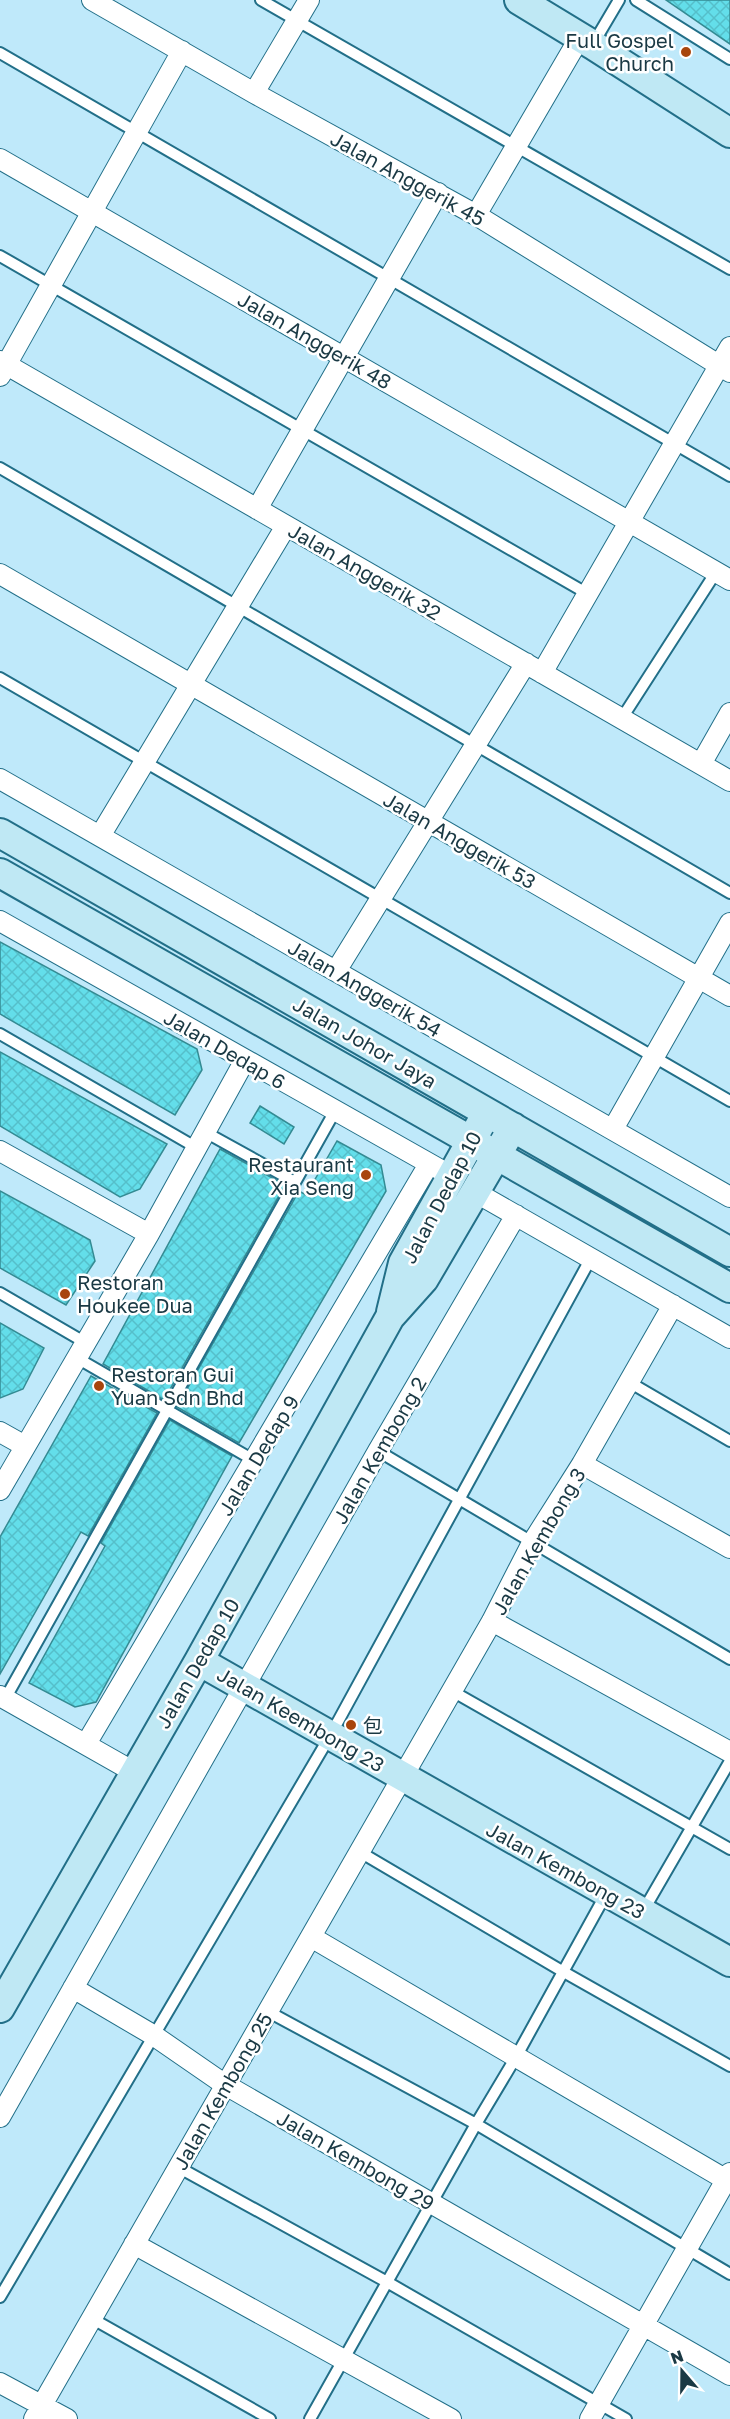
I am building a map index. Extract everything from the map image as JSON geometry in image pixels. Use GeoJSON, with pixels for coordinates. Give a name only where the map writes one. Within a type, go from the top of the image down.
{"type":"FeatureCollection","features":[{"type":"Feature","properties":{"kind":"main road"},"geometry":{"type":"LineString","coordinates":[[519,0],[587,41],[730,134]]}},
{"type":"Feature","properties":{"kind":"main road","name":"Jalan Johor Jaya"},"geometry":{"type":"LineString","coordinates":[[0,833],[730,1252]]}},
{"type":"Feature","properties":{"kind":"main road","name":"Jalan Johor Jaya"},"geometry":{"type":"LineString","coordinates":[[0,873],[730,1288]]}},
{"type":"Feature","properties":{"kind":"main road","name":"Jalan Dedap 10"},"geometry":{"type":"LineString","coordinates":[[390,1317],[403,1263],[440,1170],[471,1141],[486,1112]]}},
{"type":"Feature","properties":{"kind":"main road","name":"Jalan Dedap 10"},"geometry":{"type":"LineString","coordinates":[[0,2008],[199,1661],[390,1317],[424,1279],[513,1127]]}},
{"type":"Feature","properties":{"kind":"main road","name":"Jalan Keembong 23"},"geometry":{"type":"LineString","coordinates":[[199,1661],[402,1778]]}},
{"type":"Feature","properties":{"kind":"main road","name":"Jalan Kembong 23"},"geometry":{"type":"LineString","coordinates":[[402,1778],[730,1962]]}},
{"type":"Feature","properties":{"kind":"street","name":"Jalan Anggerik 45"},"geometry":{"type":"LineString","coordinates":[[92,0],[254,93],[476,215],[725,369]]}},
{"type":"Feature","properties":{"kind":"street"},"geometry":{"type":"LineString","coordinates":[[254,93],[309,0]]}},
{"type":"Feature","properties":{"kind":"street"},"geometry":{"type":"LineString","coordinates":[[476,215],[517,146],[587,41]]}},
{"type":"Feature","properties":{"kind":"street"},"geometry":{"type":"LineString","coordinates":[[2,367],[51,285],[182,51]]}},
{"type":"Feature","properties":{"kind":"street","name":"Jalan Anggerik 48"},"geometry":{"type":"LineString","coordinates":[[0,159],[723,576]]}},
{"type":"Feature","properties":{"kind":"street"},"geometry":{"type":"LineString","coordinates":[[257,509],[438,193]]}},
{"type":"Feature","properties":{"kind":"street"},"geometry":{"type":"LineString","coordinates":[[336,971],[476,745],[588,594],[674,444],[725,369],[730,347]]}},
{"type":"Feature","properties":{"kind":"street","name":"Jalan Anggerik 32"},"geometry":{"type":"LineString","coordinates":[[2,367],[286,525],[730,781]]}},
{"type":"Feature","properties":{"kind":"street"},"geometry":{"type":"LineString","coordinates":[[100,836],[286,525]]}},
{"type":"Feature","properties":{"kind":"street","name":"Jalan Anggerik 53"},"geometry":{"type":"LineString","coordinates":[[0,574],[730,996]]}},
{"type":"Feature","properties":{"kind":"street"},"geometry":{"type":"LineString","coordinates":[[701,764],[730,712]]}},
{"type":"Feature","properties":{"kind":"street","name":"Jalan Anggerik 54"},"geometry":{"type":"LineString","coordinates":[[0,779],[730,1197]]}},
{"type":"Feature","properties":{"kind":"street","name":"Jalan Dedap 6"},"geometry":{"type":"LineString","coordinates":[[0,921],[440,1170]]}},
{"type":"Feature","properties":{"kind":"street"},"geometry":{"type":"LineString","coordinates":[[613,1129],[730,923]]}},
{"type":"Feature","properties":{"kind":"street"},"geometry":{"type":"LineString","coordinates":[[0,1490],[149,1234],[245,1060]]}},
{"type":"Feature","properties":{"kind":"street"},"geometry":{"type":"LineString","coordinates":[[0,1151],[149,1234]]}},
{"type":"Feature","properties":{"kind":"street","name":"Jalan Dedap 9"},"geometry":{"type":"LineString","coordinates":[[86,1744],[255,1461],[440,1170]]}},
{"type":"Feature","properties":{"kind":"street"},"geometry":{"type":"LineString","coordinates":[[475,1192],[730,1338]]}},
{"type":"Feature","properties":{"kind":"street","name":"Jalan Kembong 2"},"geometry":{"type":"LineString","coordinates":[[0,2117],[378,1451],[516,1215]]}},
{"type":"Feature","properties":{"kind":"street","name":"Jalan Kembong 3"},"geometry":{"type":"LineString","coordinates":[[402,1778],[492,1621],[532,1543],[582,1464],[673,1305]]}},
{"type":"Feature","properties":{"kind":"street"},"geometry":{"type":"LineString","coordinates":[[0,1432],[25,1446]]}},
{"type":"Feature","properties":{"kind":"street"},"geometry":{"type":"LineString","coordinates":[[582,1464],[730,1548]]}},
{"type":"Feature","properties":{"kind":"street"},"geometry":{"type":"LineString","coordinates":[[492,1621],[730,1752]]}},
{"type":"Feature","properties":{"kind":"street"},"geometry":{"type":"LineString","coordinates":[[3,1697],[134,1772]]}},
{"type":"Feature","properties":{"kind":"street","name":"Jalan Kembong 25"},"geometry":{"type":"LineString","coordinates":[[38,2412],[224,2084],[402,1778]]}},
{"type":"Feature","properties":{"kind":"street"},"geometry":{"type":"LineString","coordinates":[[310,1936],[729,2178],[595,2411]]}},
{"type":"Feature","properties":{"kind":"street","name":"Jalan Kembong 29"},"geometry":{"type":"LineString","coordinates":[[74,1988],[153,2035],[224,2084],[730,2375]]}},
{"type":"Feature","properties":{"kind":"street"},"geometry":{"type":"LineString","coordinates":[[134,2244],[451,2419]]}},
{"type":"Feature","properties":{"kind":"street"},"geometry":{"type":"LineString","coordinates":[[0,2383],[38,2412],[68,2419]]}},
{"type":"Feature","properties":{"kind":"lane"},"geometry":{"type":"LineString","coordinates":[[261,0],[730,269]]}},
{"type":"Feature","properties":{"kind":"lane"},"geometry":{"type":"LineString","coordinates":[[587,41],[618,0]]}},
{"type":"Feature","properties":{"kind":"lane"},"geometry":{"type":"LineString","coordinates":[[636,0],[730,59]]}},
{"type":"Feature","properties":{"kind":"lane"},"geometry":{"type":"LineString","coordinates":[[0,52],[730,476]]}},
{"type":"Feature","properties":{"kind":"lane"},"geometry":{"type":"LineString","coordinates":[[0,256],[588,594]]}},
{"type":"Feature","properties":{"kind":"lane"},"geometry":{"type":"LineString","coordinates":[[0,468],[730,892]]}},
{"type":"Feature","properties":{"kind":"lane"},"geometry":{"type":"LineString","coordinates":[[622,718],[723,576]]}},
{"type":"Feature","properties":{"kind":"lane"},"geometry":{"type":"LineString","coordinates":[[0,678],[730,1101]]}},
{"type":"Feature","properties":{"kind":"lane"},"geometry":{"type":"LineString","coordinates":[[0,1034],[201,1140],[295,1182]]}},
{"type":"Feature","properties":{"kind":"lane"},"geometry":{"type":"LineString","coordinates":[[3,1697],[335,1111]]}},
{"type":"Feature","properties":{"kind":"lane"},"geometry":{"type":"LineString","coordinates":[[0,2297],[330,1736],[591,1258]]}},
{"type":"Feature","properties":{"kind":"lane"},"geometry":{"type":"LineString","coordinates":[[0,1293],[167,1410],[255,1461]]}},
{"type":"Feature","properties":{"kind":"lane"},"geometry":{"type":"LineString","coordinates":[[629,1382],[730,1441]]}},
{"type":"Feature","properties":{"kind":"lane"},"geometry":{"type":"LineString","coordinates":[[378,1451],[730,1659]]}},
{"type":"Feature","properties":{"kind":"lane"},"geometry":{"type":"LineString","coordinates":[[452,1691],[730,1850]]}},
{"type":"Feature","properties":{"kind":"lane"},"geometry":{"type":"LineString","coordinates":[[642,1913],[730,1761]]}},
{"type":"Feature","properties":{"kind":"lane"},"geometry":{"type":"LineString","coordinates":[[360,1852],[562,1971],[730,2066]]}},
{"type":"Feature","properties":{"kind":"lane"},"geometry":{"type":"LineString","coordinates":[[310,2419],[516,2057],[606,1893]]}},
{"type":"Feature","properties":{"kind":"lane"},"geometry":{"type":"LineString","coordinates":[[267,2011],[476,2124],[730,2274]]}},
{"type":"Feature","properties":{"kind":"lane"},"geometry":{"type":"LineString","coordinates":[[178,2167],[387,2282],[595,2411],[626,2419]]}},
{"type":"Feature","properties":{"kind":"lane"},"geometry":{"type":"LineString","coordinates":[[92,2318],[270,2419]]}},
{"type":"Feature","properties":{"kind":"building"},"geometry":{"type":"Polygon","coordinates":[[[666,0],[730,0],[730,44],[666,0]]]}},
{"type":"Feature","properties":{"kind":"building"},"geometry":{"type":"Polygon","coordinates":[[[0,942],[197,1049],[202,1070],[175,1115],[0,1014],[0,942]]]}},
{"type":"Feature","properties":{"kind":"building"},"geometry":{"type":"Polygon","coordinates":[[[0,1052],[167,1144],[140,1189],[120,1197],[0,1126],[0,1052]]]}},
{"type":"Feature","properties":{"kind":"building"},"geometry":{"type":"Polygon","coordinates":[[[260,1106],[294,1127],[284,1144],[250,1123],[260,1106]]]}},
{"type":"Feature","properties":{"kind":"building"},"geometry":{"type":"Polygon","coordinates":[[[337,1141],[381,1165],[386,1191],[239,1443],[177,1407],[299,1191],[306,1195],[337,1141]]]}},
{"type":"Feature","properties":{"kind":"building"},"geometry":{"type":"Polygon","coordinates":[[[220,1149],[285,1185],[164,1400],[103,1364],[220,1149]]]}},
{"type":"Feature","properties":{"kind":"building"},"geometry":{"type":"Polygon","coordinates":[[[0,1191],[90,1240],[95,1261],[66,1305],[0,1268],[0,1191]]]}},
{"type":"Feature","properties":{"kind":"building"},"geometry":{"type":"Polygon","coordinates":[[[0,1323],[44,1348],[23,1389],[0,1398],[0,1323]]]}},
{"type":"Feature","properties":{"kind":"building"},"geometry":{"type":"Polygon","coordinates":[[[91,1376],[157,1413],[88,1536],[81,1532],[0,1674],[0,1537],[91,1376]]]}},
{"type":"Feature","properties":{"kind":"building"},"geometry":{"type":"Polygon","coordinates":[[[170,1420],[232,1456],[96,1702],[75,1707],[29,1683],[105,1546],[101,1543],[170,1420]]]}},
{"type":"Feature","properties":{"kind":"place","name":"Full Gospel Church"},"geometry":{"type":"Point","coordinates":[686,52]}},
{"type":"Feature","properties":{"kind":"place","name":"Restaurant Xia Seng"},"geometry":{"type":"Point","coordinates":[366,1175]}},
{"type":"Feature","properties":{"kind":"place","name":"Restoran Houkee Dua"},"geometry":{"type":"Point","coordinates":[65,1294]}},
{"type":"Feature","properties":{"kind":"place","name":"Restoran Gui Yuan Sdn Bhd"},"geometry":{"type":"Point","coordinates":[99,1386]}},
{"type":"Feature","properties":{"kind":"place","name":"包"},"geometry":{"type":"Point","coordinates":[351,1725]}}]}
